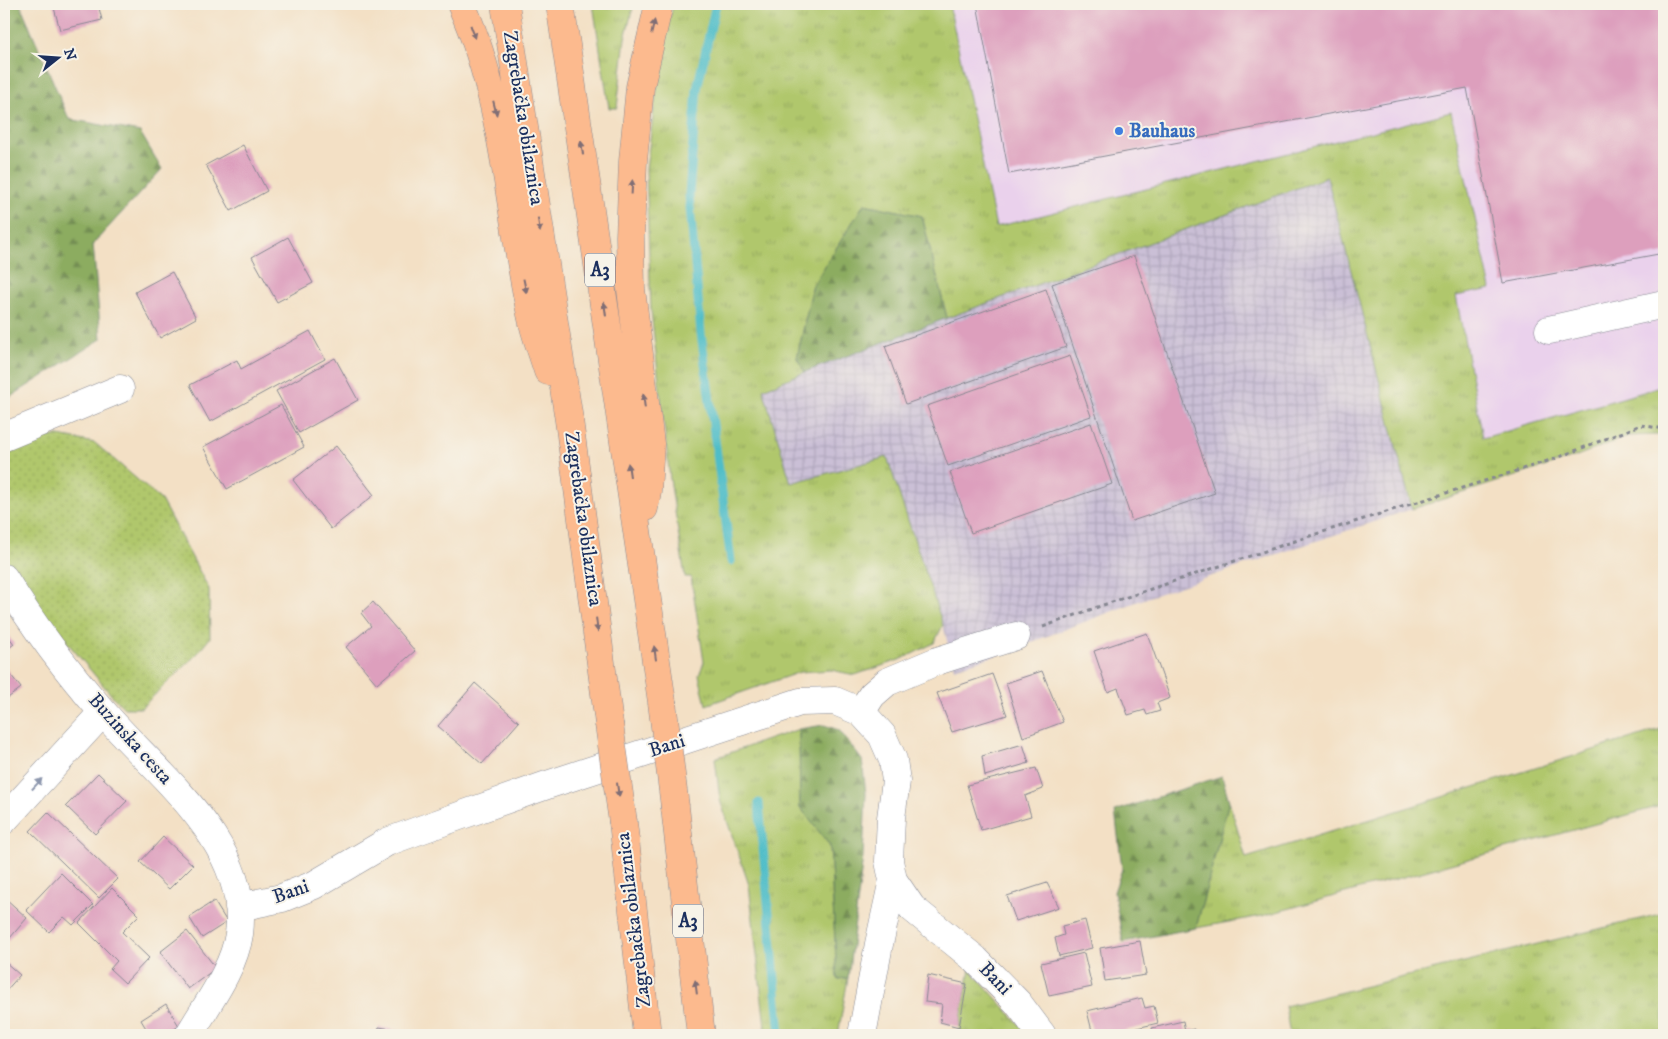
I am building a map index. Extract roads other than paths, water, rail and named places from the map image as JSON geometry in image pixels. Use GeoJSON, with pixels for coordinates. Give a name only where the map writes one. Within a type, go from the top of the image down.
{"type":"FeatureCollection","features":[{"type":"Feature","properties":{"kind":"highway"},"geometry":{"type":"LineString","coordinates":[[461,4],[483,61],[498,120],[512,198],[523,277],[533,326],[549,372],[569,420]]}},
{"type":"Feature","properties":{"kind":"highway","name":"Zagrebačka obilaznica"},"geometry":{"type":"LineString","coordinates":[[505,4],[569,420],[623,822],[647,1035]]}},
{"type":"Feature","properties":{"kind":"highway","name":"A3"},"geometry":{"type":"LineString","coordinates":[[560,4],[662,702],[701,1035]]}},
{"type":"Feature","properties":{"kind":"highway"},"geometry":{"type":"LineString","coordinates":[[638,536],[648,491],[650,444],[631,289],[630,236],[640,87],[659,4]]}},
{"type":"Feature","properties":{"kind":"street"},"geometry":{"type":"LineString","coordinates":[[1548,330],[1664,304]]}},
{"type":"Feature","properties":{"kind":"street"},"geometry":{"type":"LineString","coordinates":[[4,437],[120,390]]}},
{"type":"Feature","properties":{"kind":"street","name":"Buzinska cesta"},"geometry":{"type":"LineString","coordinates":[[4,578],[25,613],[103,712],[166,778],[208,830],[225,858],[233,880],[239,907]]}},
{"type":"Feature","properties":{"kind":"street"},"geometry":{"type":"LineString","coordinates":[[861,712],[872,695],[887,682],[937,662],[1016,636]]}},
{"type":"Feature","properties":{"kind":"street","name":"Bani"},"geometry":{"type":"LineString","coordinates":[[239,907],[282,898],[314,885],[387,842],[557,782],[800,702],[835,701],[861,712],[882,735],[893,760],[896,781],[891,818],[889,861],[893,880],[912,908],[975,959],[1018,1003],[1042,1035]]}},
{"type":"Feature","properties":{"kind":"street"},"geometry":{"type":"LineString","coordinates":[[4,820],[103,712]]}},
{"type":"Feature","properties":{"kind":"street"},"geometry":{"type":"LineString","coordinates":[[862,1035],[893,880]]}},
{"type":"Feature","properties":{"kind":"street"},"geometry":{"type":"LineString","coordinates":[[189,1035],[231,962],[239,932],[239,907]]}},
{"type":"Feature","properties":{"kind":"waterway"},"geometry":{"type":"LineString","coordinates":[[716,4],[697,89],[689,195],[701,333],[731,561]]}},
{"type":"Feature","properties":{"kind":"waterway"},"geometry":{"type":"LineString","coordinates":[[759,803],[780,1035]]}},
{"type":"Feature","properties":{"kind":"place","name":"Bauhaus"},"geometry":{"type":"Point","coordinates":[1119,131]}}]}
